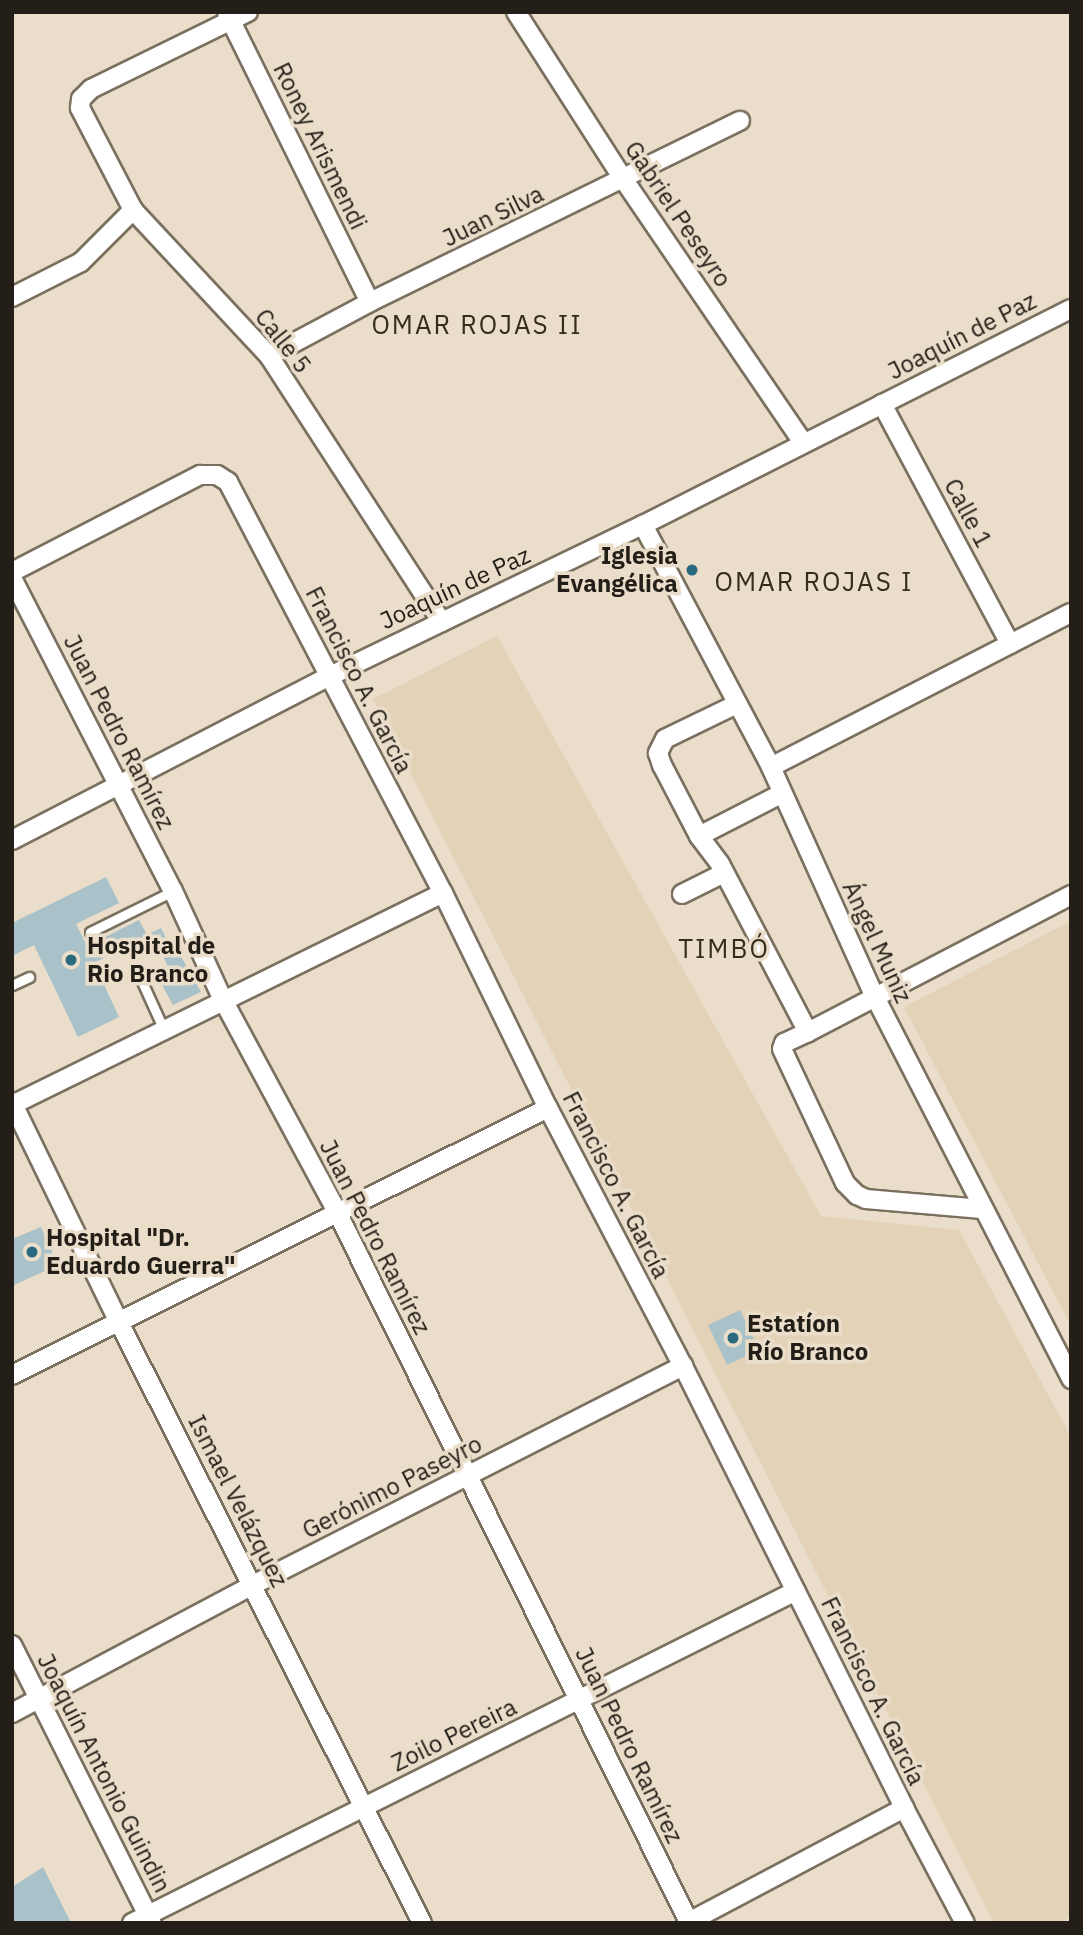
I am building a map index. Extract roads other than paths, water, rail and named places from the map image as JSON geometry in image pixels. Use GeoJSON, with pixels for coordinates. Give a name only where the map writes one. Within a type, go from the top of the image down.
{"type":"FeatureCollection","features":[{"type":"Feature","properties":{"kind":"street"},"geometry":{"type":"LineString","coordinates":[[228,17],[248,12]]}},
{"type":"Feature","properties":{"kind":"street","name":"Gabriel Peseyro"},"geometry":{"type":"LineString","coordinates":[[516,12],[624,180],[803,442]]}},
{"type":"Feature","properties":{"kind":"street","name":"Calle 5"},"geometry":{"type":"LineString","coordinates":[[228,17],[91,89],[81,99],[80,108],[134,210],[269,356],[442,622]]}},
{"type":"Feature","properties":{"kind":"street","name":"Roney Arismendi"},"geometry":{"type":"LineString","coordinates":[[228,17],[370,302]]}},
{"type":"Feature","properties":{"kind":"street","name":"Juan Silva"},"geometry":{"type":"LineString","coordinates":[[269,356],[370,302],[740,121]]}},
{"type":"Feature","properties":{"kind":"street"},"geometry":{"type":"LineString","coordinates":[[12,297],[81,262],[134,210]]}},
{"type":"Feature","properties":{"kind":"street","name":"Joaquín de Paz"},"geometry":{"type":"LineString","coordinates":[[12,840],[328,677],[643,525],[1071,309]]}},
{"type":"Feature","properties":{"kind":"street","name":"Calle 1"},"geometry":{"type":"LineString","coordinates":[[882,404],[1010,644]]}},
{"type":"Feature","properties":{"kind":"street","name":"Francisco A. García"},"geometry":{"type":"LineString","coordinates":[[12,572],[200,475],[217,475],[228,482],[443,893],[548,1108],[683,1366],[904,1808],[965,1923]]}},
{"type":"Feature","properties":{"kind":"street","name":"Ángel Muniz"},"geometry":{"type":"LineString","coordinates":[[643,525],[771,767],[874,995],[1071,1379]]}},
{"type":"Feature","properties":{"kind":"street","name":"Juan Pedro Ramírez"},"geometry":{"type":"LineString","coordinates":[[12,578],[173,891],[223,1000],[337,1212],[688,1922]]}},
{"type":"Feature","properties":{"kind":"street"},"geometry":{"type":"LineString","coordinates":[[771,767],[1071,613]]}},
{"type":"Feature","properties":{"kind":"street"},"geometry":{"type":"LineString","coordinates":[[737,704],[665,739],[658,753],[699,836],[724,873],[808,1032]]}},
{"type":"Feature","properties":{"kind":"street"},"geometry":{"type":"LineString","coordinates":[[699,836],[781,794]]}},
{"type":"Feature","properties":{"kind":"street"},"geometry":{"type":"LineString","coordinates":[[682,894],[724,873]]}},
{"type":"Feature","properties":{"kind":"street"},"geometry":{"type":"LineString","coordinates":[[13,1104],[443,893]]}},
{"type":"Feature","properties":{"kind":"street"},"geometry":{"type":"LineString","coordinates":[[982,1209],[866,1199],[856,1195],[845,1183],[782,1049],[784,1044],[874,995],[1071,895]]}},
{"type":"Feature","properties":{"kind":"street","name":"Ismael Velázquez"},"geometry":{"type":"LineString","coordinates":[[13,1104],[119,1322],[254,1585],[422,1923]]}},
{"type":"Feature","properties":{"kind":"street"},"geometry":{"type":"LineString","coordinates":[[12,1375],[548,1108]]}},
{"type":"Feature","properties":{"kind":"street","name":"Gerónimo Paseyro"},"geometry":{"type":"LineString","coordinates":[[12,1713],[254,1585],[683,1366]]}},
{"type":"Feature","properties":{"kind":"street","name":"Zoilo Pereira"},"geometry":{"type":"LineString","coordinates":[[144,1920],[365,1806],[796,1591]]}},
{"type":"Feature","properties":{"kind":"street","name":"Joaquín Antonio Guindin"},"geometry":{"type":"LineString","coordinates":[[12,1645],[144,1920]]}},
{"type":"Feature","properties":{"kind":"street"},"geometry":{"type":"LineString","coordinates":[[688,1922],[904,1808]]}},
{"type":"Feature","properties":{"kind":"lane"},"geometry":{"type":"LineString","coordinates":[[90,932],[173,891]]}},
{"type":"Feature","properties":{"kind":"lane"},"geometry":{"type":"LineString","coordinates":[[139,975],[164,1030]]}},
{"type":"Feature","properties":{"kind":"lane"},"geometry":{"type":"LineString","coordinates":[[12,985],[29,977]]}},
{"type":"Feature","properties":{"kind":"place","name":"Iglesia Evangélica"},"geometry":{"type":"Point","coordinates":[692,570]}},
{"type":"Feature","properties":{"kind":"place","name":"Hospital de Rio Branco"},"geometry":{"type":"Point","coordinates":[71,960]}},
{"type":"Feature","properties":{"kind":"place","name":"Hospital \"Dr. Eduardo Guerra\""},"geometry":{"type":"Point","coordinates":[32,1252]}},
{"type":"Feature","properties":{"kind":"place","name":"Estatíon Río Branco"},"geometry":{"type":"Point","coordinates":[733,1338]}},
{"type":"Feature","properties":{"kind":"district","name":"OMAR ROJAS II"},"geometry":{"type":"Point","coordinates":[477,325]}},
{"type":"Feature","properties":{"kind":"district","name":"OMAR ROJAS I"},"geometry":{"type":"Point","coordinates":[814,582]}},
{"type":"Feature","properties":{"kind":"district","name":"TIMBÓ"},"geometry":{"type":"Point","coordinates":[724,949]}}]}
